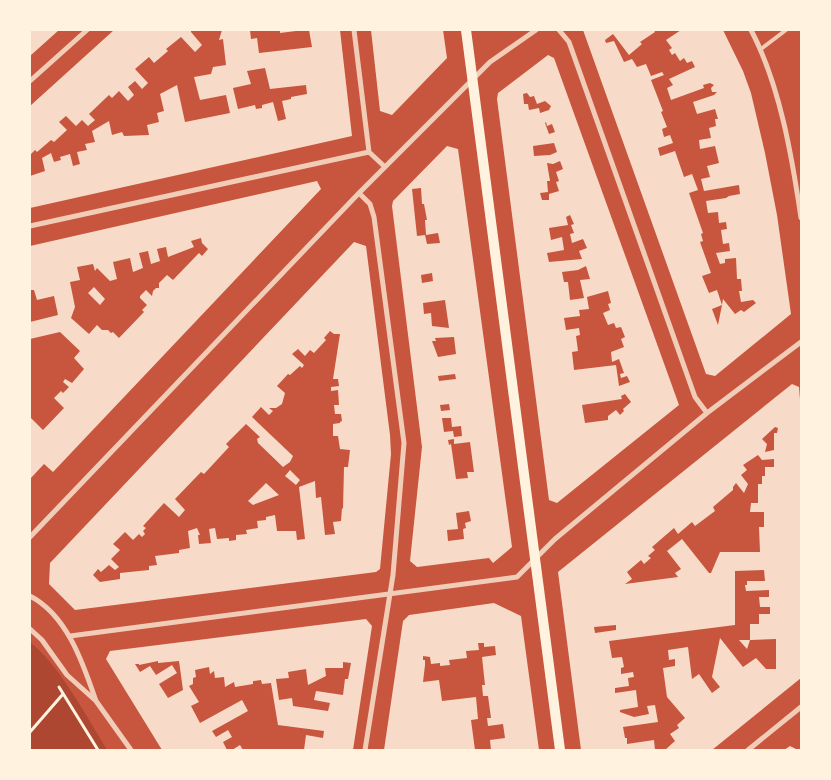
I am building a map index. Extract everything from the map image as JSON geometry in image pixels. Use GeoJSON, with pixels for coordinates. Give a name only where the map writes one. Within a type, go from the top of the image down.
{"type":"FeatureCollection","features":[{"type":"Feature","properties":{"kind":"main road"},"geometry":{"type":"LineString","coordinates":[[466,30],[560,750]]}},
{"type":"Feature","properties":{"kind":"street"},"geometry":{"type":"LineString","coordinates":[[30,81],[86,30]]}},
{"type":"Feature","properties":{"kind":"street"},"geometry":{"type":"LineString","coordinates":[[354,30],[369,152],[385,167]]}},
{"type":"Feature","properties":{"kind":"street"},"geometry":{"type":"LineString","coordinates":[[30,537],[359,193],[472,79],[490,62],[536,30]]}},
{"type":"Feature","properties":{"kind":"street"},"geometry":{"type":"LineString","coordinates":[[559,30],[569,42],[695,397],[707,413]]}},
{"type":"Feature","properties":{"kind":"street"},"geometry":{"type":"LineString","coordinates":[[751,30],[761,49],[791,151],[801,218]]}},
{"type":"Feature","properties":{"kind":"street"},"geometry":{"type":"LineString","coordinates":[[30,226],[369,152]]}},
{"type":"Feature","properties":{"kind":"street"},"geometry":{"type":"LineString","coordinates":[[359,193],[370,204],[374,217],[404,443],[393,575],[365,750]]}},
{"type":"Feature","properties":{"kind":"street"},"geometry":{"type":"LineString","coordinates":[[70,636],[517,577],[555,539],[707,413],[801,342]]}},
{"type":"Feature","properties":{"kind":"street"},"geometry":{"type":"LineString","coordinates":[[30,596],[42,602],[70,636],[84,665],[96,701]]}},
{"type":"Feature","properties":{"kind":"street"},"geometry":{"type":"LineString","coordinates":[[30,629],[42,640],[66,675],[96,701],[131,750]]}},
{"type":"Feature","properties":{"kind":"street"},"geometry":{"type":"LineString","coordinates":[[748,750],[801,707]]}},
{"type":"Feature","properties":{"kind":"lane"},"geometry":{"type":"LineString","coordinates":[[761,49],[786,30]]}},
{"type":"Feature","properties":{"kind":"path"},"geometry":{"type":"LineString","coordinates":[[56,682],[98,750]]}},
{"type":"Feature","properties":{"kind":"path"},"geometry":{"type":"LineString","coordinates":[[30,732],[63,694]]}},
{"type":"Feature","properties":{"kind":"shaded area"},"geometry":{"type":"Polygon","coordinates":[[[30,642],[52,664],[62,678],[107,750],[30,750],[30,642]]]}},
{"type":"Feature","properties":{"kind":"building"},"geometry":{"type":"Polygon","coordinates":[[[30,30],[59,30],[30,56],[30,30]]]}},
{"type":"Feature","properties":{"kind":"building"},"geometry":{"type":"Polygon","coordinates":[[[114,30],[191,30],[202,45],[195,52],[181,37],[166,49],[168,51],[154,63],[149,57],[135,69],[148,83],[142,89],[135,81],[128,87],[134,95],[128,101],[119,91],[112,98],[109,95],[89,114],[95,120],[88,126],[82,120],[76,126],[66,116],[59,122],[67,130],[54,142],[51,140],[37,152],[35,150],[30,155],[30,106],[114,30]]]}},
{"type":"Feature","properties":{"kind":"building"},"geometry":{"type":"Polygon","coordinates":[[[222,30],[250,30],[251,39],[257,38],[259,53],[312,47],[309,30],[340,30],[352,136],[30,208],[30,176],[45,171],[42,158],[51,153],[54,162],[61,160],[60,157],[70,154],[73,166],[80,164],[77,152],[87,150],[85,144],[95,142],[92,131],[109,121],[112,135],[122,132],[124,136],[149,135],[147,125],[159,122],[157,113],[164,111],[160,94],[177,85],[185,122],[230,113],[226,95],[200,100],[194,77],[211,74],[213,67],[226,65],[223,39],[219,40],[222,30]],[[265,68],[247,71],[251,84],[233,88],[238,109],[255,105],[256,109],[262,108],[262,105],[273,102],[278,121],[286,119],[282,101],[307,94],[306,85],[270,89],[265,68]]]}},
{"type":"Feature","properties":{"kind":"building"},"geometry":{"type":"Polygon","coordinates":[[[280,30],[296,30],[296,31],[280,33],[280,30]]]}},
{"type":"Feature","properties":{"kind":"building"},"geometry":{"type":"Polygon","coordinates":[[[371,30],[443,30],[447,58],[392,115],[380,111],[371,30]]]}},
{"type":"Feature","properties":{"kind":"building"},"geometry":{"type":"Polygon","coordinates":[[[583,30],[654,30],[655,32],[640,42],[642,44],[629,55],[613,34],[605,40],[606,43],[614,41],[624,62],[632,59],[637,67],[646,64],[651,76],[662,72],[664,75],[651,80],[667,127],[662,129],[664,137],[670,135],[673,143],[658,148],[660,156],[675,151],[684,177],[692,174],[698,190],[689,193],[703,233],[701,234],[703,241],[700,242],[711,273],[702,276],[709,293],[717,290],[722,305],[723,299],[735,314],[741,310],[744,312],[756,303],[753,300],[741,302],[739,291],[742,291],[741,279],[737,279],[736,258],[725,259],[725,263],[720,264],[716,253],[730,251],[729,243],[723,244],[721,230],[727,229],[726,222],[719,223],[718,212],[708,213],[706,201],[740,194],[739,185],[704,191],[701,179],[710,177],[707,166],[719,163],[715,146],[700,149],[699,140],[711,138],[709,128],[716,126],[715,119],[718,119],[715,109],[697,114],[693,102],[714,95],[717,92],[712,92],[711,88],[714,85],[710,83],[703,85],[704,88],[671,100],[667,88],[673,85],[669,79],[695,67],[692,61],[687,63],[684,58],[680,61],[675,53],[672,55],[669,50],[672,48],[666,40],[681,30],[723,30],[743,71],[751,93],[777,215],[791,314],[715,376],[706,374],[583,30]],[[722,305],[712,309],[718,325],[722,305]]]}},
{"type":"Feature","properties":{"kind":"building"},"geometry":{"type":"Polygon","coordinates":[[[548,55],[554,58],[679,405],[557,503],[549,500],[497,99],[498,93],[548,55]],[[527,93],[523,94],[524,104],[528,104],[529,110],[539,108],[540,113],[549,110],[551,106],[545,101],[537,104],[534,96],[530,97],[527,93]],[[546,122],[545,123],[549,134],[555,132],[552,124],[547,126],[546,122]],[[554,143],[533,146],[534,156],[550,155],[557,152],[554,143]],[[560,161],[553,164],[547,163],[550,181],[547,181],[548,192],[540,193],[542,200],[549,200],[549,194],[559,191],[556,182],[559,181],[556,172],[563,169],[560,161]],[[570,215],[566,217],[568,225],[549,228],[551,240],[562,237],[564,250],[547,253],[549,262],[582,259],[579,251],[587,248],[583,239],[572,243],[570,234],[574,233],[571,225],[574,224],[570,215]],[[586,266],[578,270],[562,272],[564,282],[568,282],[570,300],[584,298],[580,280],[590,279],[586,266]],[[608,291],[587,297],[589,309],[579,310],[580,316],[564,318],[566,330],[579,328],[580,335],[576,336],[578,351],[572,352],[574,370],[616,365],[619,386],[630,382],[627,376],[621,378],[620,374],[624,373],[619,359],[612,362],[611,352],[624,347],[621,339],[625,337],[621,327],[616,328],[614,323],[608,325],[603,313],[610,310],[608,304],[611,303],[608,291]],[[625,394],[621,396],[622,399],[582,405],[585,423],[608,420],[608,416],[616,410],[620,415],[624,411],[623,409],[631,402],[625,394]]]}},
{"type":"Feature","properties":{"kind":"building"},"geometry":{"type":"Polygon","coordinates":[[[447,146],[458,149],[512,547],[493,563],[489,558],[417,567],[410,561],[422,447],[392,206],[393,201],[447,146]],[[421,188],[412,189],[417,236],[425,235],[427,244],[440,243],[438,233],[426,235],[425,220],[427,220],[424,204],[422,204],[421,188]],[[432,273],[421,275],[422,283],[433,281],[432,273]],[[445,300],[423,303],[424,314],[431,313],[432,326],[449,328],[445,300]],[[454,337],[435,338],[436,341],[432,341],[438,357],[456,354],[454,337]],[[455,374],[438,376],[439,381],[456,379],[455,374]],[[449,404],[440,405],[441,411],[450,410],[449,404]],[[442,418],[444,432],[453,431],[454,437],[462,436],[461,426],[452,427],[451,418],[442,418]],[[454,439],[448,440],[449,445],[451,444],[456,479],[468,478],[467,472],[474,472],[470,442],[454,444],[454,439]],[[469,511],[456,513],[458,529],[447,530],[448,541],[464,539],[463,529],[466,528],[465,523],[471,521],[469,511]]]}},
{"type":"Feature","properties":{"kind":"building"},"geometry":{"type":"Polygon","coordinates":[[[317,181],[321,189],[53,472],[44,464],[30,479],[30,417],[43,430],[64,408],[54,398],[61,391],[63,393],[69,387],[63,382],[65,379],[72,383],[84,369],[74,358],[80,351],[60,332],[30,339],[30,322],[58,315],[54,296],[37,300],[34,290],[30,290],[30,246],[317,181]],[[201,238],[191,241],[194,247],[168,257],[166,247],[157,249],[160,261],[151,264],[148,251],[139,253],[143,268],[133,272],[130,258],[113,262],[117,279],[110,281],[97,268],[95,271],[93,264],[77,267],[80,280],[70,282],[75,307],[71,318],[89,334],[97,325],[102,330],[113,332],[119,338],[144,312],[142,310],[147,305],[140,296],[146,290],[152,296],[153,291],[159,288],[159,283],[167,275],[173,280],[199,253],[202,256],[208,249],[202,243],[201,238]]]}},
{"type":"Feature","properties":{"kind":"building"},"geometry":{"type":"Polygon","coordinates":[[[354,242],[366,246],[391,454],[380,569],[376,572],[75,610],[49,584],[50,563],[354,242]],[[330,331],[324,338],[326,340],[314,353],[310,350],[305,356],[298,349],[292,354],[304,365],[302,368],[300,366],[290,375],[288,374],[277,386],[285,393],[282,404],[276,408],[269,408],[273,411],[269,415],[261,407],[252,417],[293,456],[290,462],[283,467],[258,443],[257,439],[260,437],[246,424],[226,444],[229,447],[204,474],[201,472],[175,499],[185,510],[179,517],[164,503],[143,526],[146,528],[143,531],[145,534],[142,537],[139,534],[133,540],[125,532],[113,544],[120,550],[111,559],[119,567],[115,570],[109,565],[101,572],[98,569],[93,575],[100,582],[120,579],[120,573],[149,570],[149,566],[157,565],[155,556],[179,553],[179,550],[190,548],[188,531],[197,528],[200,535],[198,535],[199,544],[211,543],[209,529],[215,528],[217,539],[229,538],[229,541],[236,540],[236,535],[247,534],[246,530],[258,528],[257,521],[266,520],[266,517],[275,515],[277,531],[296,531],[297,540],[305,539],[299,487],[315,481],[316,498],[321,497],[325,535],[335,534],[333,522],[341,521],[344,467],[348,467],[350,450],[340,449],[338,436],[333,436],[333,424],[342,421],[341,414],[335,414],[334,405],[339,405],[338,390],[331,391],[331,387],[339,386],[338,379],[333,379],[340,334],[334,334],[330,331]]]}},
{"type":"Feature","properties":{"kind":"building"},"geometry":{"type":"Polygon","coordinates":[[[94,287],[105,299],[100,305],[88,293],[94,287]]]}},
{"type":"Feature","properties":{"kind":"building"},"geometry":{"type":"Polygon","coordinates":[[[792,384],[799,387],[801,412],[801,678],[712,750],[665,750],[675,741],[670,734],[679,728],[677,725],[685,718],[667,697],[663,668],[675,666],[675,659],[669,660],[668,650],[688,647],[692,679],[699,674],[712,693],[720,687],[712,677],[720,638],[743,667],[756,658],[766,669],[776,669],[776,639],[750,640],[750,624],[759,624],[759,614],[770,614],[770,607],[760,607],[759,597],[769,597],[769,590],[746,591],[745,585],[747,585],[747,581],[765,581],[764,570],[735,571],[735,625],[609,641],[612,658],[622,657],[624,667],[621,668],[621,674],[633,672],[634,677],[628,678],[629,686],[615,688],[615,693],[636,690],[638,707],[620,710],[620,712],[634,717],[649,714],[647,706],[655,705],[658,722],[623,727],[627,744],[654,740],[655,750],[581,750],[558,572],[792,384]],[[775,427],[762,439],[767,444],[765,452],[774,450],[774,433],[777,433],[778,428],[775,427]],[[758,455],[743,465],[747,470],[741,475],[748,484],[744,493],[736,483],[733,490],[713,507],[715,511],[695,526],[692,522],[678,534],[674,528],[652,547],[655,550],[648,556],[651,558],[644,564],[641,560],[627,572],[632,579],[625,584],[678,577],[675,573],[681,569],[667,551],[682,539],[709,573],[711,573],[720,552],[760,552],[759,527],[764,527],[764,512],[750,512],[751,503],[758,503],[758,484],[762,484],[762,476],[765,476],[765,467],[774,467],[774,459],[762,460],[758,455]],[[616,625],[594,627],[595,633],[616,630],[616,625]]]}},
{"type":"Feature","properties":{"kind":"building"},"geometry":{"type":"Polygon","coordinates":[[[290,470],[300,480],[296,485],[285,476],[290,470]]]}},
{"type":"Feature","properties":{"kind":"building"},"geometry":{"type":"Polygon","coordinates":[[[266,483],[279,495],[253,505],[248,501],[266,483]]]}},
{"type":"Feature","properties":{"kind":"building"},"geometry":{"type":"Polygon","coordinates":[[[494,603],[521,616],[539,750],[491,750],[490,740],[505,738],[503,724],[488,726],[487,718],[491,718],[488,696],[483,696],[482,685],[485,685],[482,657],[496,655],[495,646],[484,647],[484,643],[478,643],[479,650],[466,651],[467,658],[449,660],[450,665],[440,666],[440,663],[431,664],[430,657],[423,656],[425,665],[423,682],[439,680],[442,701],[476,697],[478,719],[471,720],[475,750],[384,750],[403,621],[409,615],[494,603]]]}},
{"type":"Feature","properties":{"kind":"building"},"geometry":{"type":"Polygon","coordinates":[[[366,619],[372,626],[353,750],[304,750],[306,735],[323,738],[324,731],[278,725],[271,683],[262,684],[261,680],[253,681],[253,684],[235,687],[234,682],[225,687],[224,677],[215,678],[214,671],[210,674],[209,667],[195,670],[196,677],[193,678],[193,684],[189,686],[199,702],[191,706],[200,723],[242,700],[248,711],[212,731],[216,737],[228,730],[232,737],[223,742],[227,750],[162,750],[106,659],[110,651],[366,619]],[[158,661],[139,665],[135,664],[140,672],[150,666],[156,675],[172,665],[177,673],[159,684],[168,698],[183,690],[179,661],[158,663],[158,661]],[[343,662],[343,668],[325,668],[326,676],[308,685],[306,669],[288,672],[289,678],[276,679],[279,700],[292,698],[293,706],[328,711],[330,703],[314,700],[316,691],[343,695],[345,679],[348,679],[351,663],[343,662]]]}},
{"type":"Feature","properties":{"kind":"building"},"geometry":{"type":"Polygon","coordinates":[[[739,640],[750,640],[747,649],[739,640]]]}},
{"type":"Feature","properties":{"kind":"building"},"geometry":{"type":"Polygon","coordinates":[[[240,745],[243,750],[232,750],[240,745]]]}},
{"type":"Feature","properties":{"kind":"building"},"geometry":{"type":"Polygon","coordinates":[[[790,746],[798,750],[784,750],[790,746]]]}}]}
